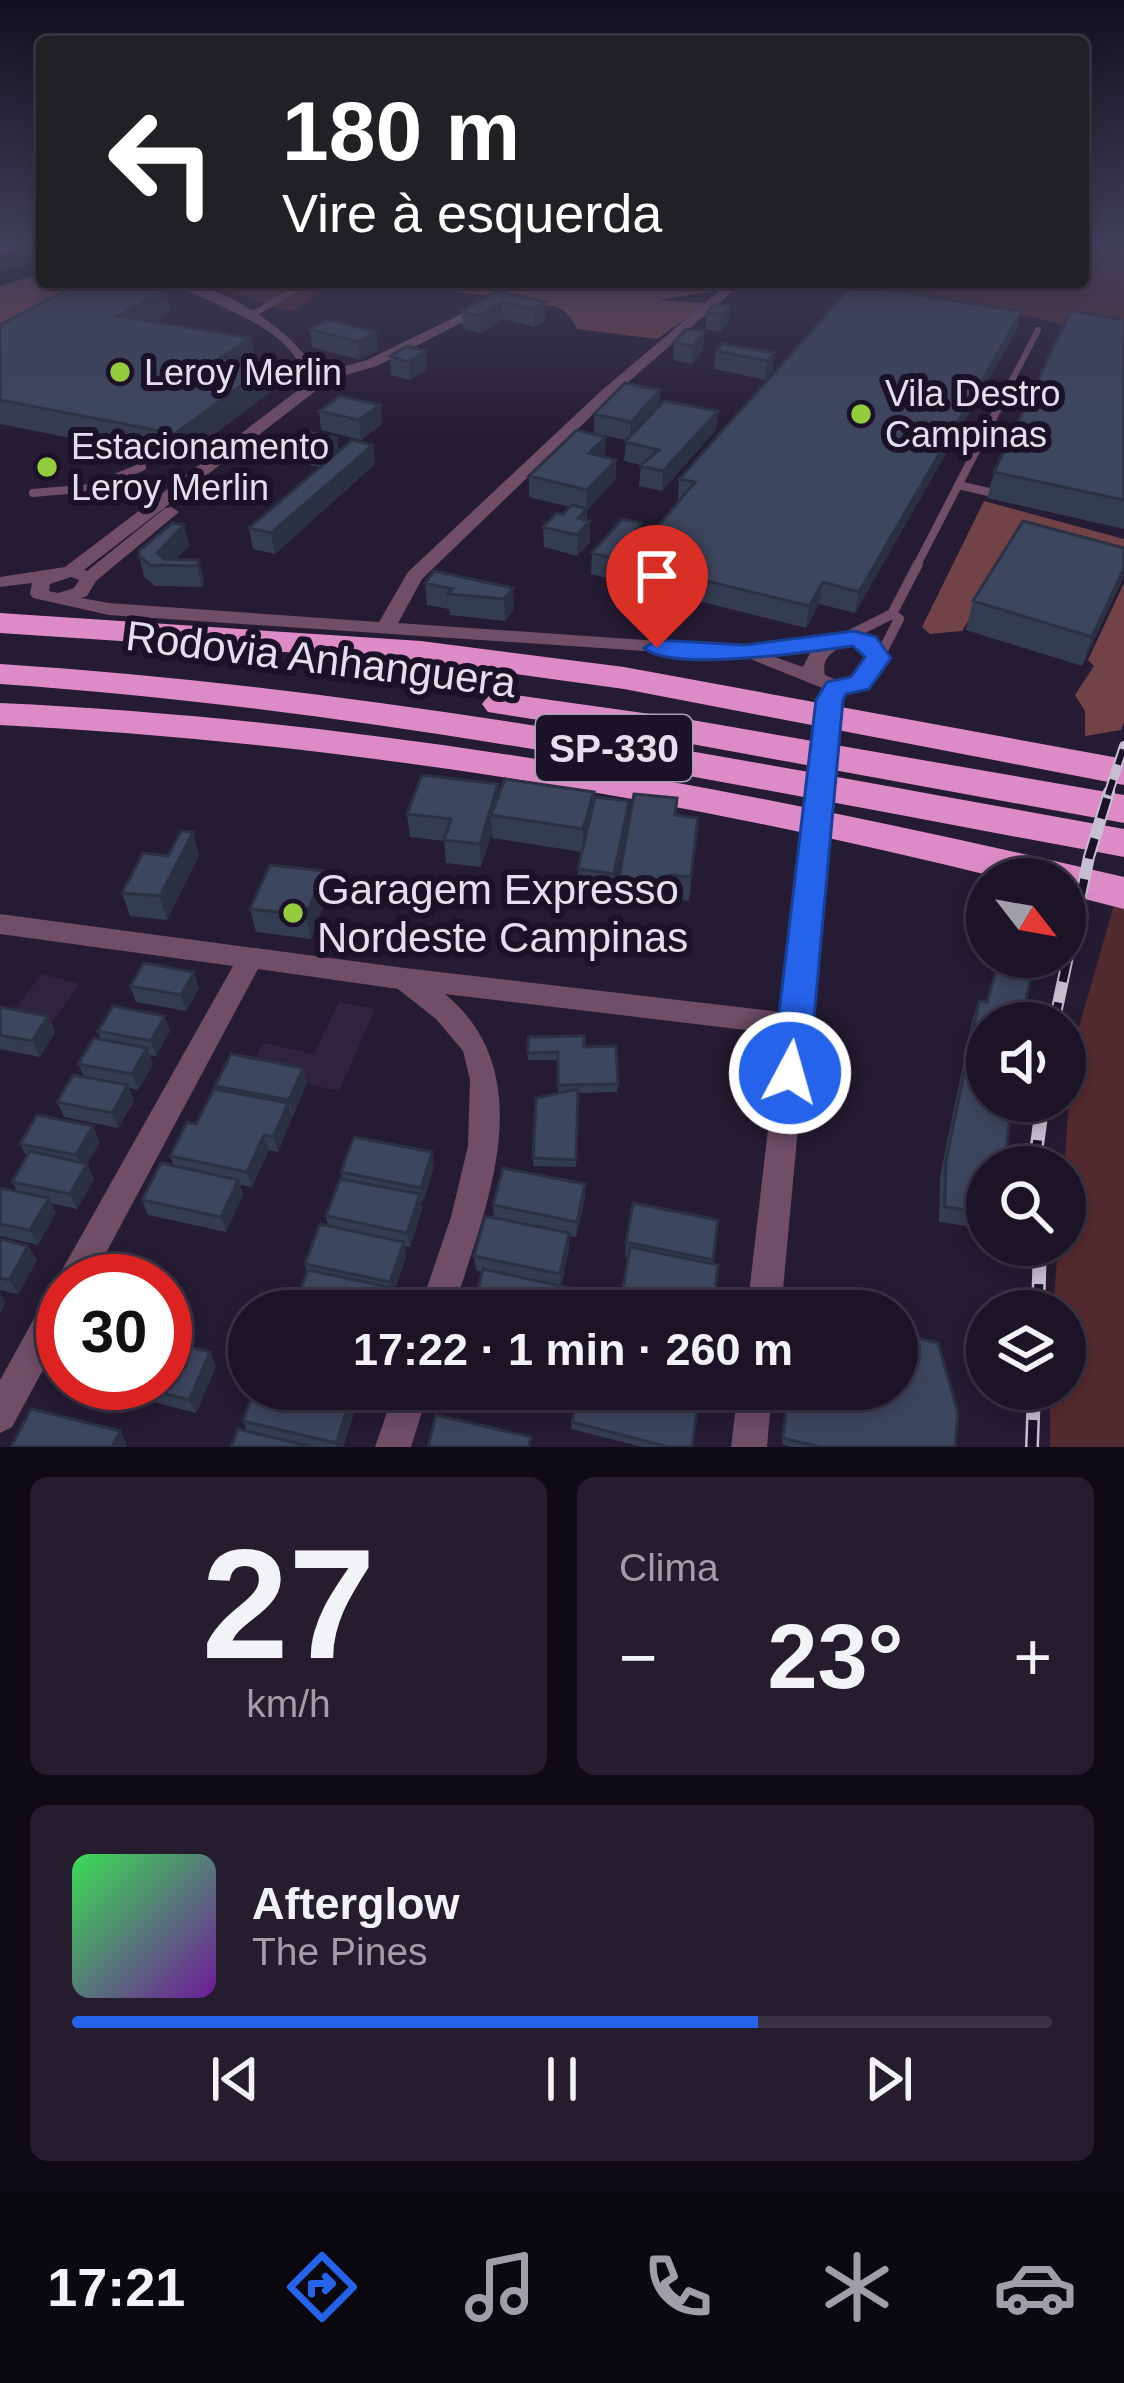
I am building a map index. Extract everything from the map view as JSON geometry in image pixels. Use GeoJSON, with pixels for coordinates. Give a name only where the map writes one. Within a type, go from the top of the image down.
{"type":"FeatureCollection","features":[{"type":"Feature","properties":{"kind":"highway"},"geometry":{"type":"LineString","coordinates":[[0,623],[421,651],[624,678],[1124,772]]}},
{"type":"Feature","properties":{"kind":"highway"},"geometry":{"type":"LineString","coordinates":[[255,638],[599,691],[908,759],[991,802],[1124,855]]}},
{"type":"Feature","properties":{"kind":"highway","name":"Rodovia Anhanguera"},"geometry":{"type":"LineString","coordinates":[[0,654],[179,665],[343,682],[686,731],[991,802],[1124,843]]}},
{"type":"Feature","properties":{"kind":"highway","name":"Rodovia Anhanguera"},"geometry":{"type":"LineString","coordinates":[[0,674],[247,694],[478,724],[771,775],[991,802],[1124,809]]}},
{"type":"Feature","properties":{"kind":"highway"},"geometry":{"type":"LineString","coordinates":[[0,688],[247,694]]}},
{"type":"Feature","properties":{"kind":"highway"},"geometry":{"type":"LineString","coordinates":[[0,713],[426,752],[641,785],[1124,893]]}},
{"type":"Feature","properties":{"kind":"highway"},"geometry":{"type":"LineString","coordinates":[[0,728],[212,729]]}},
{"type":"Feature","properties":{"kind":"street"},"geometry":{"type":"LineString","coordinates":[[51,598],[328,388],[253,314],[243,310]]}},
{"type":"Feature","properties":{"kind":"street"},"geometry":{"type":"LineString","coordinates":[[318,377],[372,363],[482,310]]}},
{"type":"Feature","properties":{"kind":"street"},"geometry":{"type":"LineString","coordinates":[[386,627],[414,576],[606,394],[705,310]]}},
{"type":"Feature","properties":{"kind":"street"},"geometry":{"type":"LineString","coordinates":[[0,582],[49,576],[82,579],[129,608]]}},
{"type":"Feature","properties":{"kind":"street"},"geometry":{"type":"LineString","coordinates":[[49,576],[38,585],[51,598]]}},
{"type":"Feature","properties":{"kind":"street"},"geometry":{"type":"LineString","coordinates":[[0,596],[482,638],[745,652],[836,641],[868,643],[878,658],[860,683],[828,689],[745,652]]}},
{"type":"Feature","properties":{"kind":"street"},"geometry":{"type":"LineString","coordinates":[[766,1290],[828,689],[813,661],[836,641]]}},
{"type":"Feature","properties":{"kind":"street"},"geometry":{"type":"LineString","coordinates":[[0,924],[796,1025]]}},
{"type":"Feature","properties":{"kind":"street"},"geometry":{"type":"LineString","coordinates":[[88,1254],[250,959]]}},
{"type":"Feature","properties":{"kind":"street"},"geometry":{"type":"LineString","coordinates":[[405,979],[444,1010],[476,1049],[485,1092],[479,1167],[442,1290]]}},
{"type":"Feature","properties":{"kind":"street"},"geometry":{"type":"LineString","coordinates":[[0,1415],[36,1349]]}},
{"type":"Feature","properties":{"kind":"street"},"geometry":{"type":"LineString","coordinates":[[393,1447],[405,1410]]}},
{"type":"Feature","properties":{"kind":"street"},"geometry":{"type":"LineString","coordinates":[[749,1447],[753,1410]]}},
{"type":"Feature","properties":{"kind":"lane"},"geometry":{"type":"LineString","coordinates":[[253,314],[261,310]]}},
{"type":"Feature","properties":{"kind":"lane"},"geometry":{"type":"LineString","coordinates":[[836,641],[892,614],[1038,330]]}},
{"type":"Feature","properties":{"kind":"lane"},"geometry":{"type":"LineString","coordinates":[[1033,342],[1054,345]]}},
{"type":"Feature","properties":{"kind":"lane"},"geometry":{"type":"LineString","coordinates":[[33,493],[73,492],[126,477],[142,466],[139,460],[95,452]]}},
{"type":"Feature","properties":{"kind":"lane"},"geometry":{"type":"LineString","coordinates":[[958,485],[1020,499]]}},
{"type":"Feature","properties":{"kind":"lane"},"geometry":{"type":"LineString","coordinates":[[878,658],[899,620],[892,614]]}},
{"type":"Feature","properties":{"kind":"shaded area"},"geometry":{"type":"Polygon","coordinates":[[[0,310],[77,310],[0,344],[0,310]]]}},
{"type":"Feature","properties":{"kind":"shaded area"},"geometry":{"type":"Polygon","coordinates":[[[561,310],[699,310],[657,339],[577,329],[561,310]]]}},
{"type":"Feature","properties":{"kind":"shaded area"},"geometry":{"type":"Polygon","coordinates":[[[999,310],[1124,310],[1124,339],[999,310]]]}},
{"type":"Feature","properties":{"kind":"shaded area"},"geometry":{"type":"Polygon","coordinates":[[[984,501],[1124,539],[1124,576],[1014,546],[962,631],[930,634],[922,627],[984,501]]]}},
{"type":"Feature","properties":{"kind":"shaded area"},"geometry":{"type":"Polygon","coordinates":[[[1124,583],[1124,722],[1121,730],[1085,736],[1085,711],[1075,695],[1094,666],[1088,660],[1124,583]]]}},
{"type":"Feature","properties":{"kind":"shaded area"},"geometry":{"type":"Polygon","coordinates":[[[1116,898],[1124,900],[1124,1447],[1050,1447],[1050,1410],[1086,1410],[1086,1290],[1055,1290],[1056,1266],[1086,1266],[1086,1146],[1066,1146],[1067,1122],[1086,1122],[1086,1003],[1116,898]]]}},
{"type":"Feature","properties":{"kind":"shaded area"},"geometry":{"type":"Polygon","coordinates":[[[42,974],[80,984],[49,1026],[9,1016],[42,974]]]}},
{"type":"Feature","properties":{"kind":"shaded area"},"geometry":{"type":"Polygon","coordinates":[[[339,1002],[375,1009],[339,1091],[249,1071],[263,1043],[314,1054],[339,1002]]]}},
{"type":"Feature","properties":{"kind":"building","name":"Leroy Merlin"},"geometry":{"type":"Polygon","coordinates":[[[29,310],[130,310],[119,316],[251,338],[220,358],[267,366],[175,434],[0,400],[0,325],[29,310]]]}},
{"type":"Feature","properties":{"kind":"building"},"geometry":{"type":"Polygon","coordinates":[[[465,310],[490,310],[480,316],[465,310]]]}},
{"type":"Feature","properties":{"kind":"building","name":"Vila Destro Campinas"},"geometry":{"type":"Polygon","coordinates":[[[831,310],[1022,311],[859,592],[823,582],[809,606],[592,553],[622,519],[641,523],[626,543],[640,548],[695,482],[679,479],[831,310]]]}},
{"type":"Feature","properties":{"kind":"building"},"geometry":{"type":"Polygon","coordinates":[[[1071,311],[1124,320],[1124,500],[994,472],[1071,311]]]}},
{"type":"Feature","properties":{"kind":"building"},"geometry":{"type":"Polygon","coordinates":[[[328,320],[376,332],[358,342],[310,329],[328,320]]]}},
{"type":"Feature","properties":{"kind":"building"},"geometry":{"type":"Polygon","coordinates":[[[686,329],[705,332],[693,346],[674,342],[686,329]]]}},
{"type":"Feature","properties":{"kind":"building"},"geometry":{"type":"Polygon","coordinates":[[[723,344],[774,353],[767,361],[716,351],[723,344]]]}},
{"type":"Feature","properties":{"kind":"building"},"geometry":{"type":"Polygon","coordinates":[[[407,346],[426,351],[409,362],[390,356],[407,346]]]}},
{"type":"Feature","properties":{"kind":"building"},"geometry":{"type":"Polygon","coordinates":[[[625,383],[660,390],[631,422],[594,414],[625,383]]]}},
{"type":"Feature","properties":{"kind":"building"},"geometry":{"type":"Polygon","coordinates":[[[340,396],[380,405],[359,420],[319,411],[340,396]]]}},
{"type":"Feature","properties":{"kind":"building"},"geometry":{"type":"Polygon","coordinates":[[[664,401],[718,411],[663,471],[640,466],[659,450],[625,442],[664,401]]]}},
{"type":"Feature","properties":{"kind":"building"},"geometry":{"type":"Polygon","coordinates":[[[577,430],[606,437],[589,453],[616,460],[587,490],[529,476],[577,430]]]}},
{"type":"Feature","properties":{"kind":"building"},"geometry":{"type":"Polygon","coordinates":[[[305,431],[337,438],[323,449],[290,442],[305,431]]]}},
{"type":"Feature","properties":{"kind":"building"},"geometry":{"type":"Polygon","coordinates":[[[352,440],[373,445],[271,533],[249,528],[352,440]]]}},
{"type":"Feature","properties":{"kind":"building"},"geometry":{"type":"Polygon","coordinates":[[[572,505],[587,509],[578,518],[590,521],[577,535],[543,527],[557,513],[563,514],[572,505]]]}},
{"type":"Feature","properties":{"kind":"building"},"geometry":{"type":"Polygon","coordinates":[[[1023,521],[1124,548],[1124,568],[1092,637],[973,601],[1023,521]]]}},
{"type":"Feature","properties":{"kind":"building"},"geometry":{"type":"Polygon","coordinates":[[[172,523],[184,525],[157,553],[164,559],[199,560],[197,566],[150,565],[139,556],[172,523]]]}},
{"type":"Feature","properties":{"kind":"building"},"geometry":{"type":"Polygon","coordinates":[[[434,571],[513,588],[504,599],[448,594],[452,589],[425,583],[434,571]]]}},
{"type":"Feature","properties":{"kind":"building"},"geometry":{"type":"Polygon","coordinates":[[[422,775],[498,784],[480,844],[444,840],[451,819],[407,814],[422,775]]]}},
{"type":"Feature","properties":{"kind":"building"},"geometry":{"type":"Polygon","coordinates":[[[505,779],[594,792],[583,829],[491,815],[505,779]]]}},
{"type":"Feature","properties":{"kind":"building"},"geometry":{"type":"Polygon","coordinates":[[[634,794],[677,798],[675,815],[698,818],[691,877],[663,877],[662,884],[619,878],[634,794]]]}},
{"type":"Feature","properties":{"kind":"building"},"geometry":{"type":"Polygon","coordinates":[[[595,797],[629,801],[614,874],[578,869],[595,797]]]}},
{"type":"Feature","properties":{"kind":"building"},"geometry":{"type":"Polygon","coordinates":[[[181,831],[193,832],[160,896],[122,893],[143,853],[168,856],[181,831]]]}},
{"type":"Feature","properties":{"kind":"building"},"geometry":{"type":"Polygon","coordinates":[[[270,865],[324,871],[306,915],[250,909],[270,865]]]}},
{"type":"Feature","properties":{"kind":"building"},"geometry":{"type":"Polygon","coordinates":[[[144,963],[194,972],[181,995],[130,986],[144,963]]]}},
{"type":"Feature","properties":{"kind":"building"},"geometry":{"type":"Polygon","coordinates":[[[994,978],[1031,978],[1025,1002],[987,1002],[994,978]]]}},
{"type":"Feature","properties":{"kind":"building"},"geometry":{"type":"Polygon","coordinates":[[[113,1006],[165,1016],[151,1041],[98,1031],[113,1006]]]}},
{"type":"Feature","properties":{"kind":"building"},"geometry":{"type":"Polygon","coordinates":[[[0,1007],[48,1016],[32,1041],[0,1035],[0,1007]]]}},
{"type":"Feature","properties":{"kind":"building"},"geometry":{"type":"Polygon","coordinates":[[[584,1036],[584,1047],[616,1046],[618,1084],[558,1085],[558,1052],[528,1053],[528,1037],[584,1036]]]}},
{"type":"Feature","properties":{"kind":"building"},"geometry":{"type":"Polygon","coordinates":[[[94,1038],[147,1048],[132,1074],[78,1064],[94,1038]]]}},
{"type":"Feature","properties":{"kind":"building"},"geometry":{"type":"Polygon","coordinates":[[[231,1054],[303,1068],[289,1100],[215,1086],[231,1054]]]}},
{"type":"Feature","properties":{"kind":"building"},"geometry":{"type":"Polygon","coordinates":[[[966,1064],[966,1122],[1009,1122],[1007,1146],[966,1146],[966,1210],[945,1207],[946,1161],[966,1064]]]}},
{"type":"Feature","properties":{"kind":"building"},"geometry":{"type":"Polygon","coordinates":[[[73,1075],[128,1085],[112,1113],[57,1102],[73,1075]]]}},
{"type":"Feature","properties":{"kind":"building"},"geometry":{"type":"Polygon","coordinates":[[[214,1089],[288,1103],[273,1137],[264,1135],[247,1172],[170,1156],[187,1122],[196,1124],[214,1089]]]}},
{"type":"Feature","properties":{"kind":"building"},"geometry":{"type":"Polygon","coordinates":[[[578,1089],[576,1160],[533,1158],[536,1098],[578,1089]]]}},
{"type":"Feature","properties":{"kind":"building"},"geometry":{"type":"Polygon","coordinates":[[[37,1115],[93,1126],[76,1155],[20,1144],[37,1115]]]}},
{"type":"Feature","properties":{"kind":"building"},"geometry":{"type":"Polygon","coordinates":[[[354,1137],[432,1152],[421,1188],[341,1172],[354,1137]]]}},
{"type":"Feature","properties":{"kind":"building"},"geometry":{"type":"Polygon","coordinates":[[[30,1151],[87,1164],[70,1194],[12,1182],[30,1151]]]}},
{"type":"Feature","properties":{"kind":"building"},"geometry":{"type":"Polygon","coordinates":[[[161,1163],[238,1180],[221,1217],[142,1200],[161,1163]]]}},
{"type":"Feature","properties":{"kind":"building"},"geometry":{"type":"Polygon","coordinates":[[[503,1168],[585,1184],[577,1222],[493,1205],[503,1168]]]}},
{"type":"Feature","properties":{"kind":"building"},"geometry":{"type":"Polygon","coordinates":[[[340,1179],[420,1194],[407,1233],[326,1216],[340,1179]]]}},
{"type":"Feature","properties":{"kind":"building"},"geometry":{"type":"Polygon","coordinates":[[[0,1188],[49,1198],[30,1230],[0,1224],[0,1188]]]}},
{"type":"Feature","properties":{"kind":"building"},"geometry":{"type":"Polygon","coordinates":[[[633,1203],[718,1220],[713,1260],[626,1242],[633,1203]]]}},
{"type":"Feature","properties":{"kind":"building"},"geometry":{"type":"Polygon","coordinates":[[[485,1216],[569,1233],[560,1274],[474,1256],[485,1216]]]}},
{"type":"Feature","properties":{"kind":"building"},"geometry":{"type":"Polygon","coordinates":[[[320,1224],[404,1242],[390,1282],[305,1264],[320,1224]]]}},
{"type":"Feature","properties":{"kind":"building"},"geometry":{"type":"Polygon","coordinates":[[[0,1239],[28,1246],[9,1280],[0,1278],[0,1239]]]}},
{"type":"Feature","properties":{"kind":"building"},"geometry":{"type":"Polygon","coordinates":[[[630,1247],[718,1265],[715,1290],[623,1288],[630,1247]]]}},
{"type":"Feature","properties":{"kind":"building"},"geometry":{"type":"Polygon","coordinates":[[[483,1269],[570,1288],[570,1290],[478,1290],[483,1269]]]}},
{"type":"Feature","properties":{"kind":"building"},"geometry":{"type":"Polygon","coordinates":[[[308,1270],[393,1288],[392,1290],[300,1290],[308,1270]]]}},
{"type":"Feature","properties":{"kind":"building"},"geometry":{"type":"Polygon","coordinates":[[[918,1338],[938,1343],[958,1413],[955,1447],[820,1447],[783,1438],[786,1410],[918,1410],[918,1338]]]}},
{"type":"Feature","properties":{"kind":"building"},"geometry":{"type":"Polygon","coordinates":[[[192,1348],[210,1352],[192,1393],[192,1348]]]}},
{"type":"Feature","properties":{"kind":"building"},"geometry":{"type":"Polygon","coordinates":[[[31,1409],[120,1431],[112,1447],[11,1447],[31,1409]]]}},
{"type":"Feature","properties":{"kind":"building"},"geometry":{"type":"Polygon","coordinates":[[[247,1410],[347,1410],[336,1443],[243,1421],[247,1410]]]}},
{"type":"Feature","properties":{"kind":"building"},"geometry":{"type":"Polygon","coordinates":[[[575,1410],[697,1410],[692,1447],[668,1447],[572,1422],[575,1410]]]}},
{"type":"Feature","properties":{"kind":"building"},"geometry":{"type":"Polygon","coordinates":[[[436,1415],[531,1437],[529,1447],[428,1447],[436,1415]]]}},
{"type":"Feature","properties":{"kind":"building"},"geometry":{"type":"Polygon","coordinates":[[[238,1429],[312,1447],[231,1447],[238,1429]]]}},
{"type":"Feature","properties":{"kind":"railway"},"geometry":{"type":"LineString","coordinates":[[1108,795],[1124,746]]}},
{"type":"Feature","properties":{"kind":"railway"},"geometry":{"type":"LineString","coordinates":[[1058,1002],[1089,857],[1109,792]]}},
{"type":"Feature","properties":{"kind":"railway"},"geometry":{"type":"LineString","coordinates":[[1037,1146],[1040,1122]]}},
{"type":"Feature","properties":{"kind":"railway"},"geometry":{"type":"LineString","coordinates":[[1039,1266],[1039,1290]]}},
{"type":"Feature","properties":{"kind":"railway"},"geometry":{"type":"LineString","coordinates":[[1032,1447],[1033,1410]]}},
{"type":"Feature","properties":{"kind":"place","name":"Leroy Merlin"},"geometry":{"type":"Point","coordinates":[120,372]}},
{"type":"Feature","properties":{"kind":"place","name":"Vila Destro Campinas"},"geometry":{"type":"Point","coordinates":[861,414]}},
{"type":"Feature","properties":{"kind":"place","name":"Estacionamento Leroy Merlin"},"geometry":{"type":"Point","coordinates":[47,467]}},
{"type":"Feature","properties":{"kind":"place","name":"Garagem Expresso Nordeste Campinas"},"geometry":{"type":"Point","coordinates":[293,913]}},
{"type":"Feature","properties":{"kind":"route"},"geometry":{"type":"LineString","coordinates":[[657,648],[792,650],[854,639],[876,649],[878,658],[867,676],[851,687],[837,688],[830,700],[790,1073]]}}]}
